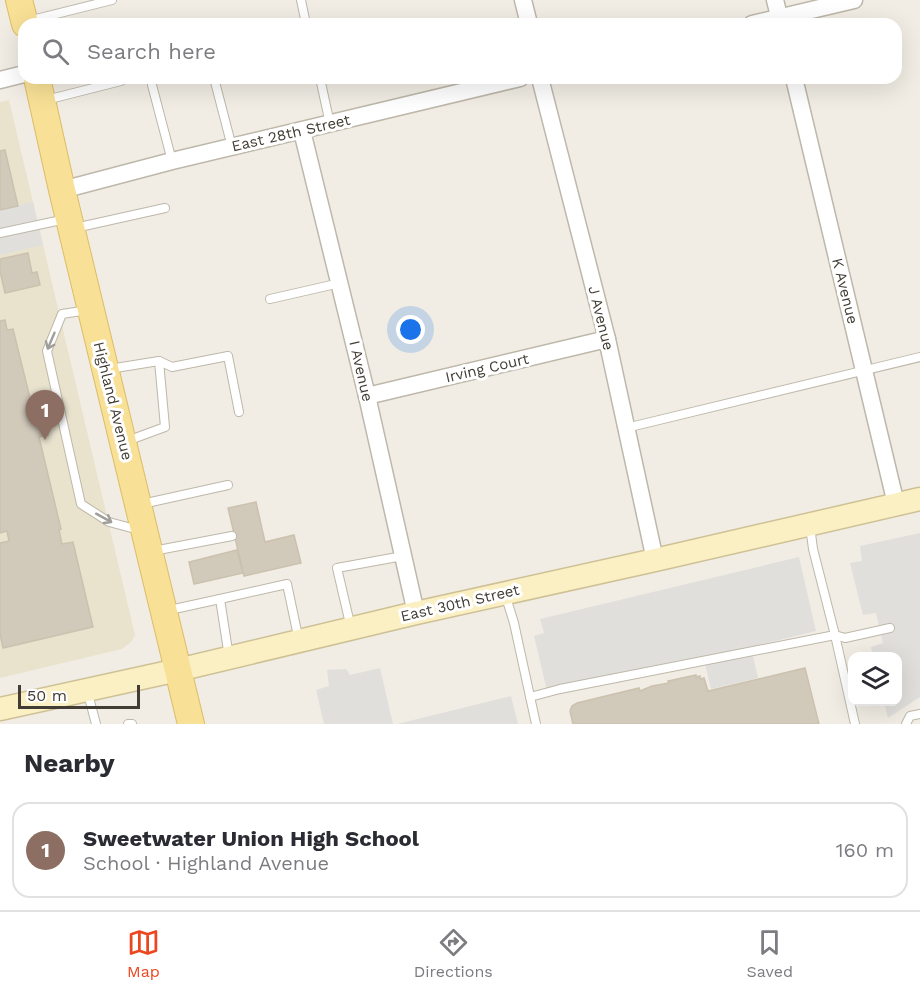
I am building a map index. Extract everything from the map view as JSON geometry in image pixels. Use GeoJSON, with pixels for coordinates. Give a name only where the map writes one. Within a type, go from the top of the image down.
{"type":"FeatureCollection","features":[{"type":"Feature","properties":{"kind":"main road","name":"Highland Avenue"},"geometry":{"type":"LineString","coordinates":[[40,89],[70,224],[190,724]]}},
{"type":"Feature","properties":{"kind":"main road","name":"East 30th Street"},"geometry":{"type":"LineString","coordinates":[[0,709],[920,499]]}},
{"type":"Feature","properties":{"kind":"street"},"geometry":{"type":"LineString","coordinates":[[524,0],[528,18]]}},
{"type":"Feature","properties":{"kind":"street"},"geometry":{"type":"LineString","coordinates":[[775,0],[779,18]]}},
{"type":"Feature","properties":{"kind":"street"},"geometry":{"type":"LineString","coordinates":[[791,18],[854,0]]}},
{"type":"Feature","properties":{"kind":"street"},"geometry":{"type":"LineString","coordinates":[[0,80],[18,76]]}},
{"type":"Feature","properties":{"kind":"street","name":"East 28th Street"},"geometry":{"type":"LineString","coordinates":[[62,190],[172,160],[495,84]]}},
{"type":"Feature","properties":{"kind":"street","name":"J Avenue"},"geometry":{"type":"LineString","coordinates":[[542,84],[607,339],[654,560]]}},
{"type":"Feature","properties":{"kind":"street","name":"K Avenue"},"geometry":{"type":"LineString","coordinates":[[795,84],[896,504]]}},
{"type":"Feature","properties":{"kind":"street","name":"I Avenue"},"geometry":{"type":"LineString","coordinates":[[302,130],[367,396],[416,613]]}},
{"type":"Feature","properties":{"kind":"street","name":"Irving Court"},"geometry":{"type":"LineString","coordinates":[[367,396],[607,339]]}},
{"type":"Feature","properties":{"kind":"lane"},"geometry":{"type":"LineString","coordinates":[[23,15],[112,0]]}},
{"type":"Feature","properties":{"kind":"lane"},"geometry":{"type":"LineString","coordinates":[[301,0],[305,18]]}},
{"type":"Feature","properties":{"kind":"lane"},"geometry":{"type":"LineString","coordinates":[[40,89],[91,84]]}},
{"type":"Feature","properties":{"kind":"lane"},"geometry":{"type":"LineString","coordinates":[[216,84],[232,147]]}},
{"type":"Feature","properties":{"kind":"lane"},"geometry":{"type":"LineString","coordinates":[[321,84],[330,124]]}},
{"type":"Feature","properties":{"kind":"lane"},"geometry":{"type":"LineString","coordinates":[[152,85],[172,160]]}},
{"type":"Feature","properties":{"kind":"lane"},"geometry":{"type":"LineString","coordinates":[[0,233],[165,208]]}},
{"type":"Feature","properties":{"kind":"lane"},"geometry":{"type":"LineString","coordinates":[[270,299],[340,283]]}},
{"type":"Feature","properties":{"kind":"lane"},"geometry":{"type":"LineString","coordinates":[[91,310],[62,314],[47,351],[81,504],[108,522],[147,542],[232,536]]}},
{"type":"Feature","properties":{"kind":"lane"},"geometry":{"type":"LineString","coordinates":[[106,370],[159,361],[171,367],[228,356],[239,412]]}},
{"type":"Feature","properties":{"kind":"lane"},"geometry":{"type":"LineString","coordinates":[[625,428],[920,357]]}},
{"type":"Feature","properties":{"kind":"lane"},"geometry":{"type":"LineString","coordinates":[[123,442],[165,428],[159,361]]}},
{"type":"Feature","properties":{"kind":"lane"},"geometry":{"type":"LineString","coordinates":[[138,504],[228,485]]}},
{"type":"Feature","properties":{"kind":"lane"},"geometry":{"type":"LineString","coordinates":[[810,524],[813,549],[855,724]]}},
{"type":"Feature","properties":{"kind":"lane"},"geometry":{"type":"LineString","coordinates":[[351,629],[338,568],[404,556]]}},
{"type":"Feature","properties":{"kind":"lane"},"geometry":{"type":"LineString","coordinates":[[164,611],[287,584],[299,641]]}},
{"type":"Feature","properties":{"kind":"lane"},"geometry":{"type":"LineString","coordinates":[[505,593],[514,623],[536,724]]}},
{"type":"Feature","properties":{"kind":"lane"},"geometry":{"type":"LineString","coordinates":[[220,599],[229,657]]}},
{"type":"Feature","properties":{"kind":"lane"},"geometry":{"type":"LineString","coordinates":[[530,697],[835,634],[845,638],[890,628]]}},
{"type":"Feature","properties":{"kind":"lane"},"geometry":{"type":"LineString","coordinates":[[87,690],[96,724]]}},
{"type":"Feature","properties":{"kind":"lane"},"geometry":{"type":"LineString","coordinates":[[906,724],[910,716],[920,714]]}},
{"type":"Feature","properties":{"kind":"shaded area"},"geometry":{"type":"Polygon","coordinates":[[[9,100],[135,635],[132,641],[122,649],[0,678],[0,102],[9,100]]]}},
{"type":"Feature","properties":{"kind":"shaded area"},"geometry":{"type":"Polygon","coordinates":[[[33,202],[43,245],[0,255],[0,209],[33,202]]]}},
{"type":"Feature","properties":{"kind":"shaded area"},"geometry":{"type":"Polygon","coordinates":[[[920,533],[920,697],[888,718],[885,706],[902,706],[902,652],[872,652],[871,647],[883,643],[876,613],[863,615],[850,563],[862,561],[860,546],[920,533]]]}},
{"type":"Feature","properties":{"kind":"shaded area"},"geometry":{"type":"Polygon","coordinates":[[[799,557],[816,631],[751,647],[758,678],[711,689],[704,659],[548,695],[534,636],[544,633],[540,619],[799,557]]]}},
{"type":"Feature","properties":{"kind":"shaded area"},"geometry":{"type":"Polygon","coordinates":[[[380,668],[393,724],[324,724],[316,690],[329,686],[327,670],[346,669],[350,675],[380,668]]]}},
{"type":"Feature","properties":{"kind":"shaded area"},"geometry":{"type":"Polygon","coordinates":[[[511,696],[518,724],[397,724],[511,696]]]}},
{"type":"Feature","properties":{"kind":"building"},"geometry":{"type":"Polygon","coordinates":[[[5,150],[18,206],[0,210],[0,151],[5,150]]]}},
{"type":"Feature","properties":{"kind":"building"},"geometry":{"type":"Polygon","coordinates":[[[28,253],[32,273],[37,272],[40,285],[5,293],[0,259],[28,253]]]}},
{"type":"Feature","properties":{"kind":"building"},"geometry":{"type":"Polygon","coordinates":[[[5,320],[7,330],[13,329],[33,410],[42,408],[48,435],[39,437],[61,529],[59,530],[62,544],[73,542],[93,627],[3,648],[0,634],[0,543],[9,541],[7,531],[0,533],[0,321],[5,320]]]}},
{"type":"Feature","properties":{"kind":"building"},"geometry":{"type":"Polygon","coordinates":[[[256,502],[265,542],[294,535],[301,563],[244,576],[228,508],[256,502]]]}},
{"type":"Feature","properties":{"kind":"building"},"geometry":{"type":"Polygon","coordinates":[[[237,550],[243,573],[194,584],[189,562],[237,550]]]}},
{"type":"Feature","properties":{"kind":"building"},"geometry":{"type":"Polygon","coordinates":[[[805,668],[819,724],[573,724],[570,711],[577,703],[639,688],[640,691],[669,683],[668,681],[696,675],[696,677],[700,676],[700,679],[704,678],[708,691],[805,668]]]}},
{"type":"Feature","properties":{"kind":"place","name":"Sweetwater Union High School"},"geometry":{"type":"Point","coordinates":[45,440]}}]}
